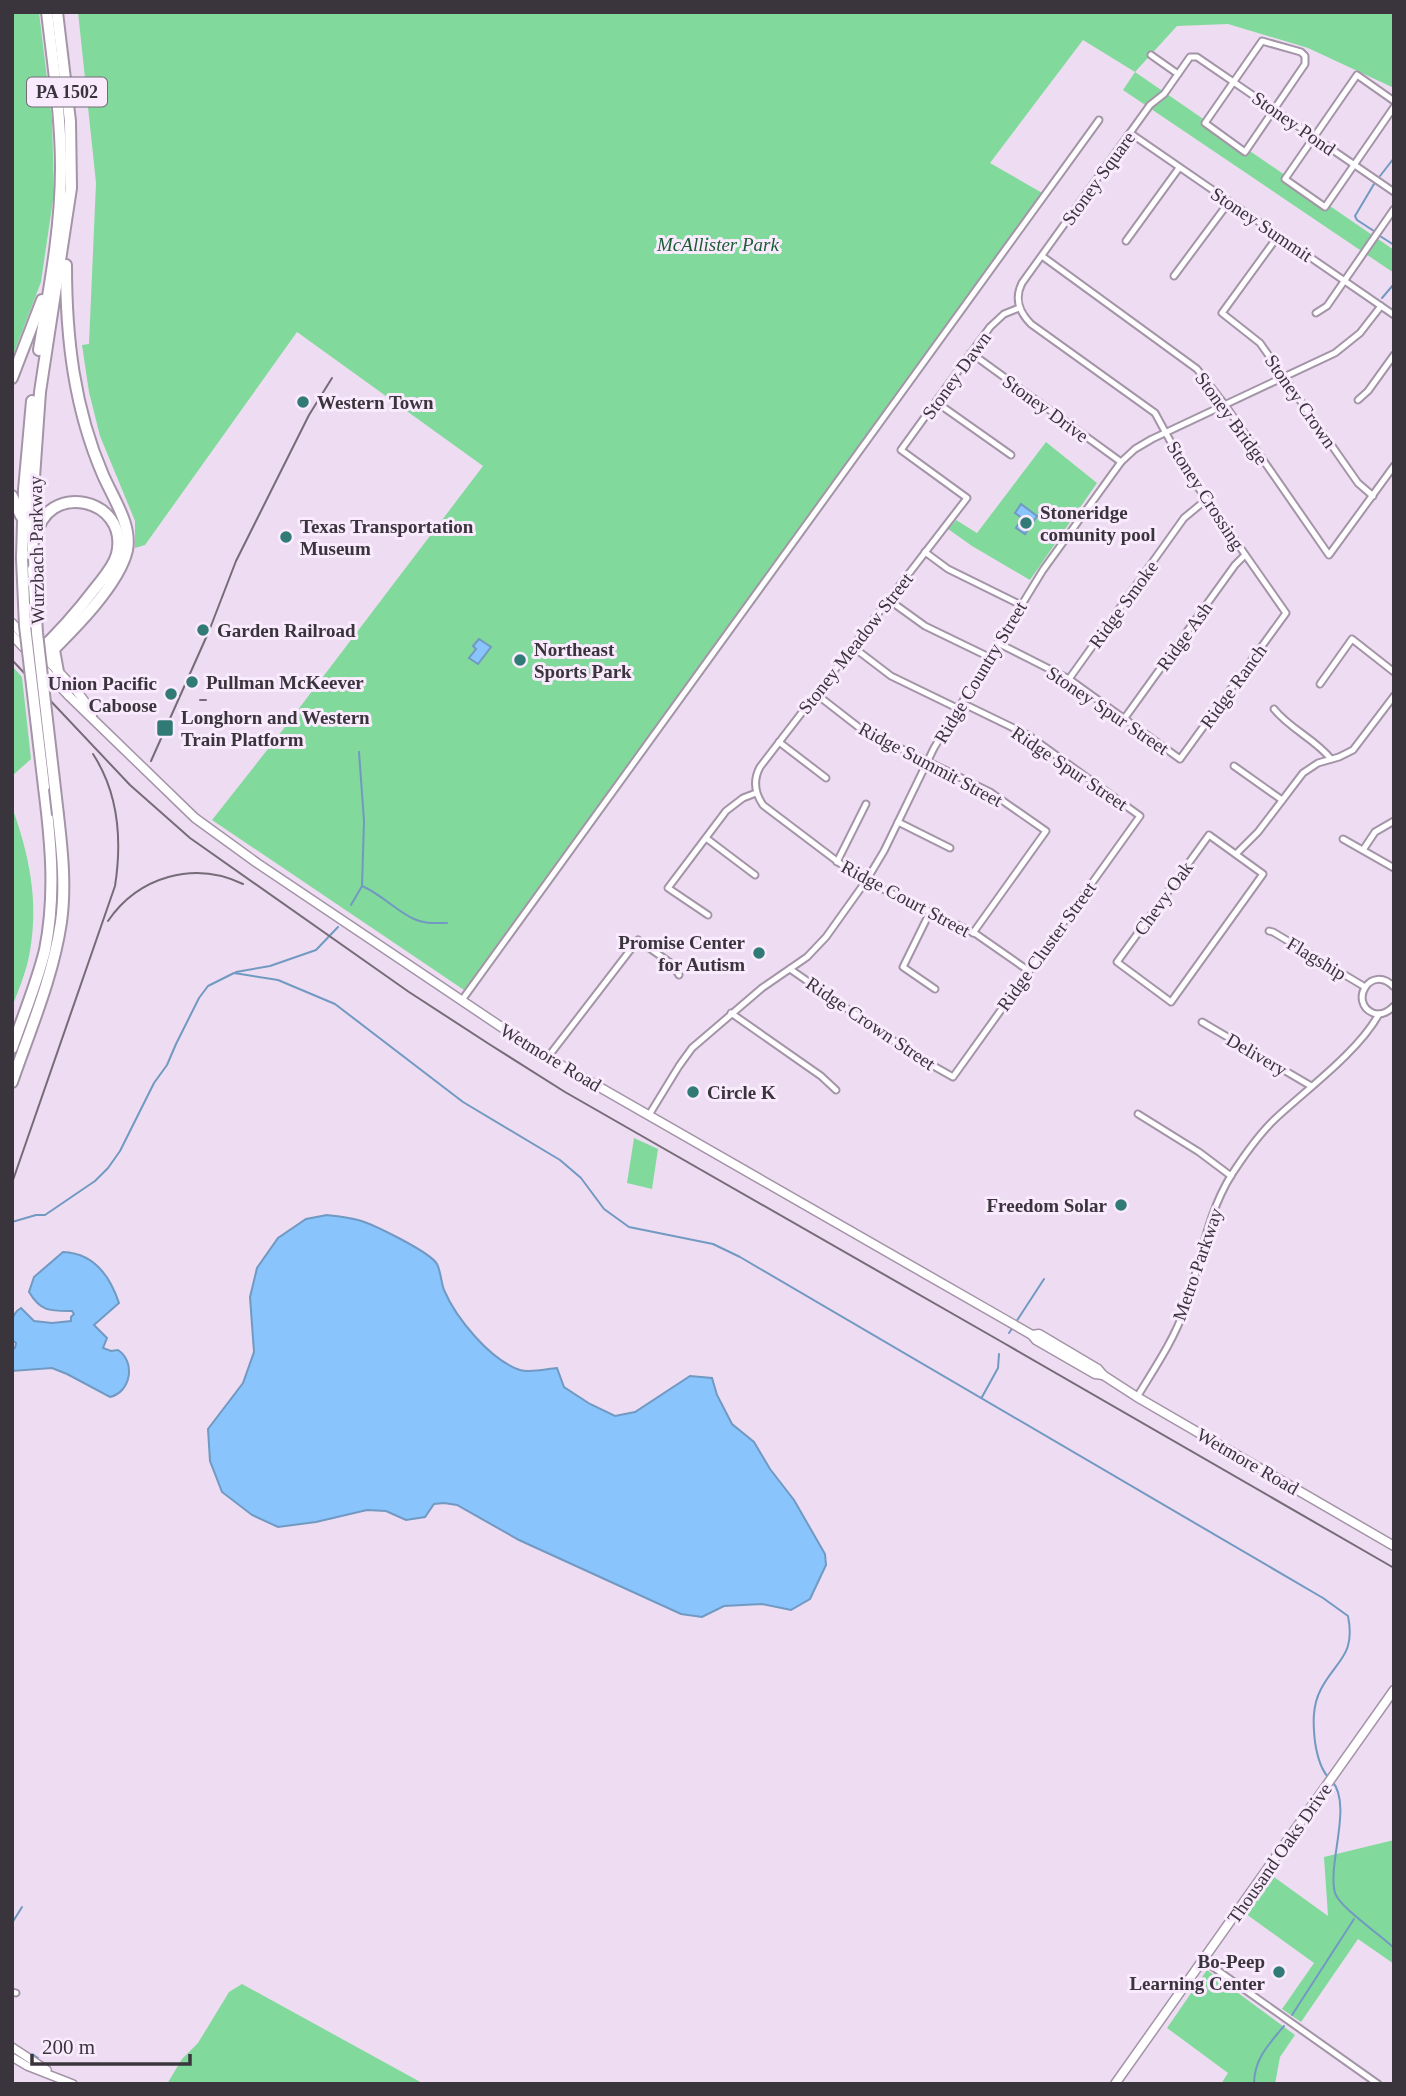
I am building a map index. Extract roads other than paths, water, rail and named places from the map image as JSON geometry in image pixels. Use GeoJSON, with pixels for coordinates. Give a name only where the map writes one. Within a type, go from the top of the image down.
{"type":"FeatureCollection","features":[{"type":"Feature","properties":{"kind":"highway","name":"Wurzbach Parkway"},"geometry":{"type":"LineString","coordinates":[[12,1048],[44,953],[50,914],[52,858],[25,626],[22,558],[27,446],[60,200],[60,134],[47,12]]}},
{"type":"Feature","properties":{"kind":"highway","name":"Wurzbach Parkway"},"geometry":{"type":"LineString","coordinates":[[12,1082],[49,974],[61,921],[63,867],[39,657],[32,506],[40,392],[68,220],[71,182],[72,139],[57,12]]}},
{"type":"Feature","properties":{"kind":"highway"},"geometry":{"type":"LineString","coordinates":[[39,658],[54,650],[86,615],[110,584],[123,562],[127,546],[124,520],[96,458],[71,361],[66,310],[68,220]]}},
{"type":"Feature","properties":{"kind":"highway"},"geometry":{"type":"LineString","coordinates":[[12,378],[51,274]]}},
{"type":"Feature","properties":{"kind":"highway"},"geometry":{"type":"LineString","coordinates":[[12,496],[23,523]]}},
{"type":"Feature","properties":{"kind":"highway"},"geometry":{"type":"LineString","coordinates":[[33,569],[38,528],[45,515],[57,506],[73,502],[92,504],[113,522],[118,544],[115,559],[104,577],[39,658]]}},
{"type":"Feature","properties":{"kind":"highway"},"geometry":{"type":"LineString","coordinates":[[25,636],[36,640],[56,636]]}},
{"type":"Feature","properties":{"kind":"highway"},"geometry":{"type":"LineString","coordinates":[[54,650],[58,672]]}},
{"type":"Feature","properties":{"kind":"main road","name":"Wetmore Road"},"geometry":{"type":"LineString","coordinates":[[12,623],[25,636],[69,696],[195,818],[257,863],[462,1000],[548,1057],[1032,1335],[1036,1340],[1095,1374],[1103,1375],[1394,1546]]}},
{"type":"Feature","properties":{"kind":"main road","name":"Wetmore Road"},"geometry":{"type":"LineString","coordinates":[[12,635],[58,672],[106,730]]}},
{"type":"Feature","properties":{"kind":"main road","name":"Thousand Oaks Drive"},"geometry":{"type":"LineString","coordinates":[[1115,2084],[1394,1690]]}},
{"type":"Feature","properties":{"kind":"street"},"geometry":{"type":"LineString","coordinates":[[1262,41],[1305,55],[1305,64],[1274,108],[1245,152],[1205,123],[1262,41]]}},
{"type":"Feature","properties":{"kind":"street"},"geometry":{"type":"LineString","coordinates":[[1150,55],[1178,74]]}},
{"type":"Feature","properties":{"kind":"street","name":"Stoney Pond"},"geometry":{"type":"LineString","coordinates":[[1193,56],[1274,108],[1394,192]]}},
{"type":"Feature","properties":{"kind":"street","name":"Stoney Square"},"geometry":{"type":"LineString","coordinates":[[1019,308],[1019,289],[1151,105],[1164,94],[1193,56]]}},
{"type":"Feature","properties":{"kind":"street"},"geometry":{"type":"LineString","coordinates":[[1394,102],[1357,75],[1285,179],[1325,207],[1394,107]]}},
{"type":"Feature","properties":{"kind":"street"},"geometry":{"type":"LineString","coordinates":[[462,1000],[1099,120]]}},
{"type":"Feature","properties":{"kind":"street","name":"Stoney Summit"},"geometry":{"type":"LineString","coordinates":[[1130,134],[1394,315]]}},
{"type":"Feature","properties":{"kind":"street"},"geometry":{"type":"LineString","coordinates":[[1126,241],[1179,168]]}},
{"type":"Feature","properties":{"kind":"street"},"geometry":{"type":"LineString","coordinates":[[1174,276],[1229,202]]}},
{"type":"Feature","properties":{"kind":"street"},"geometry":{"type":"LineString","coordinates":[[1316,313],[1324,310],[1394,209]]}},
{"type":"Feature","properties":{"kind":"street","name":"Stoney Crown"},"geometry":{"type":"LineString","coordinates":[[1278,236],[1222,313],[1260,343],[1358,483],[1373,496]]}},
{"type":"Feature","properties":{"kind":"street","name":"Stoney Bridge"},"geometry":{"type":"LineString","coordinates":[[1042,256],[1197,369],[1329,555],[1373,496]]}},
{"type":"Feature","properties":{"kind":"street","name":"Ridge Country Street"},"geometry":{"type":"LineString","coordinates":[[649,1115],[685,1057],[731,1013],[776,977],[807,957],[826,937],[866,881],[927,761],[1043,570],[1121,462],[1144,443],[1335,354],[1360,334],[1381,306]]}},
{"type":"Feature","properties":{"kind":"street","name":"Stoney Dawn"},"geometry":{"type":"LineString","coordinates":[[967,498],[901,450],[996,321],[1004,314],[1019,308]]}},
{"type":"Feature","properties":{"kind":"street","name":"Stoney Crossing"},"geometry":{"type":"LineString","coordinates":[[1019,308],[1031,324],[1150,408],[1159,419],[1176,454],[1286,613]]}},
{"type":"Feature","properties":{"kind":"street","name":"Stoney Drive"},"geometry":{"type":"LineString","coordinates":[[971,353],[1121,462]]}},
{"type":"Feature","properties":{"kind":"street"},"geometry":{"type":"LineString","coordinates":[[1358,400],[1368,391],[1394,355]]}},
{"type":"Feature","properties":{"kind":"street"},"geometry":{"type":"LineString","coordinates":[[936,401],[1011,455]]}},
{"type":"Feature","properties":{"kind":"street"},"geometry":{"type":"LineString","coordinates":[[1373,496],[1394,466]]}},
{"type":"Feature","properties":{"kind":"street","name":"Stoney Meadow Street"},"geometry":{"type":"LineString","coordinates":[[756,793],[754,782],[758,770],[967,498]]}},
{"type":"Feature","properties":{"kind":"street","name":"Ridge Smoke"},"geometry":{"type":"LineString","coordinates":[[1069,679],[1184,518],[1207,499]]}},
{"type":"Feature","properties":{"kind":"street"},"geometry":{"type":"LineString","coordinates":[[925,552],[948,569],[1021,606]]}},
{"type":"Feature","properties":{"kind":"street","name":"Ridge Ash"},"geometry":{"type":"LineString","coordinates":[[1124,719],[1235,565],[1245,555]]}},
{"type":"Feature","properties":{"kind":"street"},"geometry":{"type":"LineString","coordinates":[[889,600],[925,626],[989,657]]}},
{"type":"Feature","properties":{"kind":"street","name":"Ridge Ranch"},"geometry":{"type":"LineString","coordinates":[[1180,759],[1286,613]]}},
{"type":"Feature","properties":{"kind":"street"},"geometry":{"type":"LineString","coordinates":[[1320,684],[1352,639],[1394,672]]}},
{"type":"Feature","properties":{"kind":"street","name":"Stoney Spur Street"},"geometry":{"type":"LineString","coordinates":[[998,643],[1069,679],[1180,759]]}},
{"type":"Feature","properties":{"kind":"street","name":"Ridge Spur Street"},"geometry":{"type":"LineString","coordinates":[[853,647],[891,676],[1028,736],[1140,816]]}},
{"type":"Feature","properties":{"kind":"street","name":"Ridge Summit Street"},"geometry":{"type":"LineString","coordinates":[[816,694],[861,729],[990,792],[1046,831],[973,933]]}},
{"type":"Feature","properties":{"kind":"street"},"geometry":{"type":"LineString","coordinates":[[1236,854],[1258,832],[1303,773],[1318,763],[1353,750],[1394,696]]}},
{"type":"Feature","properties":{"kind":"street"},"geometry":{"type":"LineString","coordinates":[[1274,709],[1319,745],[1331,759]]}},
{"type":"Feature","properties":{"kind":"street"},"geometry":{"type":"LineString","coordinates":[[779,742],[826,778]]}},
{"type":"Feature","properties":{"kind":"street"},"geometry":{"type":"LineString","coordinates":[[1234,766],[1282,800]]}},
{"type":"Feature","properties":{"kind":"street"},"geometry":{"type":"LineString","coordinates":[[708,915],[668,888],[734,803],[756,793]]}},
{"type":"Feature","properties":{"kind":"street","name":"Ridge Court Street"},"geometry":{"type":"LineString","coordinates":[[756,793],[769,810],[866,881],[973,933],[1028,971]]}},
{"type":"Feature","properties":{"kind":"street"},"geometry":{"type":"LineString","coordinates":[[837,862],[866,804]]}},
{"type":"Feature","properties":{"kind":"street","name":"Ridge Cluster Street"},"geometry":{"type":"LineString","coordinates":[[953,1077],[1140,816]]}},
{"type":"Feature","properties":{"kind":"street"},"geometry":{"type":"LineString","coordinates":[[1363,850],[1375,832],[1394,821]]}},
{"type":"Feature","properties":{"kind":"street"},"geometry":{"type":"LineString","coordinates":[[898,822],[950,848]]}},
{"type":"Feature","properties":{"kind":"street","name":"Chevy Oak"},"geometry":{"type":"LineString","coordinates":[[1209,835],[1236,854],[1263,874],[1171,1002],[1117,962],[1209,835]]}},
{"type":"Feature","properties":{"kind":"street"},"geometry":{"type":"LineString","coordinates":[[706,838],[755,875]]}},
{"type":"Feature","properties":{"kind":"street"},"geometry":{"type":"LineString","coordinates":[[1343,839],[1394,868]]}},
{"type":"Feature","properties":{"kind":"street"},"geometry":{"type":"LineString","coordinates":[[930,912],[903,967],[935,989]]}},
{"type":"Feature","properties":{"kind":"street","name":"Flagship"},"geometry":{"type":"LineString","coordinates":[[1269,931],[1365,987]]}},
{"type":"Feature","properties":{"kind":"street"},"geometry":{"type":"LineString","coordinates":[[548,1057],[638,940],[672,964],[679,975]]}},
{"type":"Feature","properties":{"kind":"street","name":"Ridge Crown Street"},"geometry":{"type":"LineString","coordinates":[[790,969],[914,1055],[953,1077]]}},
{"type":"Feature","properties":{"kind":"street","name":"Flagship"},"geometry":{"type":"LineString","coordinates":[[1379,1014],[1369,1011],[1363,1002],[1365,987],[1378,979],[1388,981],[1394,987]]}},
{"type":"Feature","properties":{"kind":"street"},"geometry":{"type":"LineString","coordinates":[[1379,1014],[1394,1006]]}},
{"type":"Feature","properties":{"kind":"street"},"geometry":{"type":"LineString","coordinates":[[731,1013],[821,1076],[836,1090]]}},
{"type":"Feature","properties":{"kind":"street","name":"Metro Parkway"},"geometry":{"type":"LineString","coordinates":[[1137,1397],[1180,1321],[1208,1226],[1231,1176],[1265,1130],[1339,1062],[1379,1014]]}},
{"type":"Feature","properties":{"kind":"street","name":"Delivery"},"geometry":{"type":"LineString","coordinates":[[1202,1022],[1311,1086]]}},
{"type":"Feature","properties":{"kind":"street"},"geometry":{"type":"LineString","coordinates":[[1138,1114],[1199,1152],[1231,1176]]}},
{"type":"Feature","properties":{"kind":"street"},"geometry":{"type":"LineString","coordinates":[[1203,1960],[1378,2084]]}},
{"type":"Feature","properties":{"kind":"street"},"geometry":{"type":"LineString","coordinates":[[12,2047],[56,2076]]}},
{"type":"Feature","properties":{"kind":"street"},"geometry":{"type":"LineString","coordinates":[[12,2057],[27,2066],[73,2084]]}},
{"type":"Feature","properties":{"kind":"water","name":"Stoneridge comunity pool"},"geometry":{"type":"Polygon","coordinates":[[[1021,504],[1037,516],[1025,534],[1016,528],[1022,518],[1015,513],[1021,504]]]}},
{"type":"Feature","properties":{"kind":"water"},"geometry":{"type":"Polygon","coordinates":[[[479,639],[491,647],[478,664],[469,658],[479,639]]]}},
{"type":"Feature","properties":{"kind":"water"},"geometry":{"type":"Polygon","coordinates":[[[327,1215],[365,1223],[424,1253],[437,1264],[449,1301],[465,1325],[486,1348],[520,1370],[557,1368],[564,1387],[615,1416],[635,1412],[690,1376],[712,1378],[717,1395],[732,1424],[754,1442],[770,1469],[794,1500],[825,1554],[826,1565],[810,1599],[791,1610],[762,1604],[724,1606],[702,1617],[681,1614],[519,1540],[457,1505],[434,1504],[425,1517],[406,1520],[386,1511],[367,1510],[316,1522],[278,1527],[252,1515],[222,1492],[210,1461],[208,1429],[243,1383],[254,1352],[250,1297],[257,1268],[278,1238],[306,1219],[327,1215]]]}},
{"type":"Feature","properties":{"kind":"water"},"geometry":{"type":"Polygon","coordinates":[[[63,1252],[74,1253],[92,1261],[111,1284],[119,1303],[94,1325],[107,1338],[103,1348],[118,1350],[124,1355],[129,1369],[127,1383],[123,1389],[110,1397],[52,1368],[12,1371],[12,1350],[16,1343],[12,1340],[12,1322],[17,1311],[21,1308],[34,1321],[52,1323],[71,1321],[74,1314],[72,1311],[42,1307],[29,1292],[34,1277],[63,1252]]]}},
{"type":"Feature","properties":{"kind":"waterway"},"geometry":{"type":"LineString","coordinates":[[1380,176],[1394,158]]}},
{"type":"Feature","properties":{"kind":"waterway"},"geometry":{"type":"LineString","coordinates":[[1374,184],[1355,216],[1374,231]]}},
{"type":"Feature","properties":{"kind":"waterway"},"geometry":{"type":"LineString","coordinates":[[1380,236],[1394,245]]}},
{"type":"Feature","properties":{"kind":"waterway"},"geometry":{"type":"LineString","coordinates":[[1382,298],[1394,284]]}},
{"type":"Feature","properties":{"kind":"waterway"},"geometry":{"type":"LineString","coordinates":[[351,905],[362,886],[364,821],[359,752]]}},
{"type":"Feature","properties":{"kind":"waterway"},"geometry":{"type":"LineString","coordinates":[[362,886],[414,919],[447,923]]}},
{"type":"Feature","properties":{"kind":"waterway"},"geometry":{"type":"LineString","coordinates":[[236,972],[270,966],[316,950],[338,927]]}},
{"type":"Feature","properties":{"kind":"waterway"},"geometry":{"type":"LineString","coordinates":[[12,1222],[45,1215],[95,1181],[108,1168],[120,1151],[154,1083],[167,1065],[199,998],[208,986],[234,973],[278,980],[335,1004],[463,1102],[560,1160],[581,1178],[604,1209],[629,1227],[713,1244],[740,1257],[1323,1598],[1348,1616],[1350,1629],[1347,1649],[1321,1689],[1315,1708],[1316,1747],[1328,1777]]}},
{"type":"Feature","properties":{"kind":"waterway"},"geometry":{"type":"LineString","coordinates":[[1016,1322],[1044,1279]]}},
{"type":"Feature","properties":{"kind":"waterway"},"geometry":{"type":"LineString","coordinates":[[1009,1333],[1013,1327]]}},
{"type":"Feature","properties":{"kind":"waterway"},"geometry":{"type":"LineString","coordinates":[[982,1397],[998,1368],[999,1354]]}},
{"type":"Feature","properties":{"kind":"waterway"},"geometry":{"type":"LineString","coordinates":[[1332,1781],[1338,1792],[1340,1805],[1333,1881],[1335,1893],[1352,1914],[1394,1948]]}},
{"type":"Feature","properties":{"kind":"waterway"},"geometry":{"type":"LineString","coordinates":[[12,1923],[22,1907]]}},
{"type":"Feature","properties":{"kind":"waterway"},"geometry":{"type":"LineString","coordinates":[[1292,2015],[1354,1919]]}},
{"type":"Feature","properties":{"kind":"waterway"},"geometry":{"type":"LineString","coordinates":[[1254,2084],[1260,2059],[1284,2026]]}},
{"type":"Feature","properties":{"kind":"waterway"},"geometry":{"type":"LineString","coordinates":[[32,2054],[38,2058]]}},
{"type":"Feature","properties":{"kind":"railway"},"geometry":{"type":"LineString","coordinates":[[151,761],[209,631],[236,561],[309,415],[332,378]]}},
{"type":"Feature","properties":{"kind":"railway"},"geometry":{"type":"LineString","coordinates":[[12,660],[130,785],[190,838],[409,992],[565,1092],[1394,1568]]}},
{"type":"Feature","properties":{"kind":"railway"},"geometry":{"type":"LineString","coordinates":[[200,700],[206,700]]}},
{"type":"Feature","properties":{"kind":"railway"},"geometry":{"type":"LineString","coordinates":[[186,740],[190,739]]}},
{"type":"Feature","properties":{"kind":"railway"},"geometry":{"type":"LineString","coordinates":[[12,1183],[115,886],[118,852],[116,818],[108,785],[93,754]]}},
{"type":"Feature","properties":{"kind":"railway"},"geometry":{"type":"LineString","coordinates":[[108,921],[135,893],[168,877],[205,873],[243,884]]}},
{"type":"Feature","properties":{"kind":"place","name":"Western Town"},"geometry":{"type":"Point","coordinates":[303,402]}},
{"type":"Feature","properties":{"kind":"place","name":"Stoneridge comunity pool"},"geometry":{"type":"Point","coordinates":[1026,523]}},
{"type":"Feature","properties":{"kind":"place","name":"Texas Transportation Museum"},"geometry":{"type":"Point","coordinates":[286,537]}},
{"type":"Feature","properties":{"kind":"place","name":"Garden Railroad"},"geometry":{"type":"Point","coordinates":[203,630]}},
{"type":"Feature","properties":{"kind":"place","name":"Northeast Sports Park"},"geometry":{"type":"Point","coordinates":[520,660]}},
{"type":"Feature","properties":{"kind":"place","name":"Pullman McKeever"},"geometry":{"type":"Point","coordinates":[192,682]}},
{"type":"Feature","properties":{"kind":"place","name":"Union Pacific Caboose"},"geometry":{"type":"Point","coordinates":[171,694]}},
{"type":"Feature","properties":{"kind":"place","name":"Longhorn and Western Train Platform"},"geometry":{"type":"Point","coordinates":[165,728]}},
{"type":"Feature","properties":{"kind":"place","name":"Promise Center for Autism"},"geometry":{"type":"Point","coordinates":[759,953]}},
{"type":"Feature","properties":{"kind":"place","name":"Circle K"},"geometry":{"type":"Point","coordinates":[693,1092]}},
{"type":"Feature","properties":{"kind":"place","name":"Freedom Solar"},"geometry":{"type":"Point","coordinates":[1121,1205]}},
{"type":"Feature","properties":{"kind":"place","name":"Bo-Peep Learning Center"},"geometry":{"type":"Point","coordinates":[1279,1972]}},
{"type":"Feature","properties":{"kind":"park label","name":"McAllister Park"},"geometry":{"type":"Point","coordinates":[718,244]}}]}
